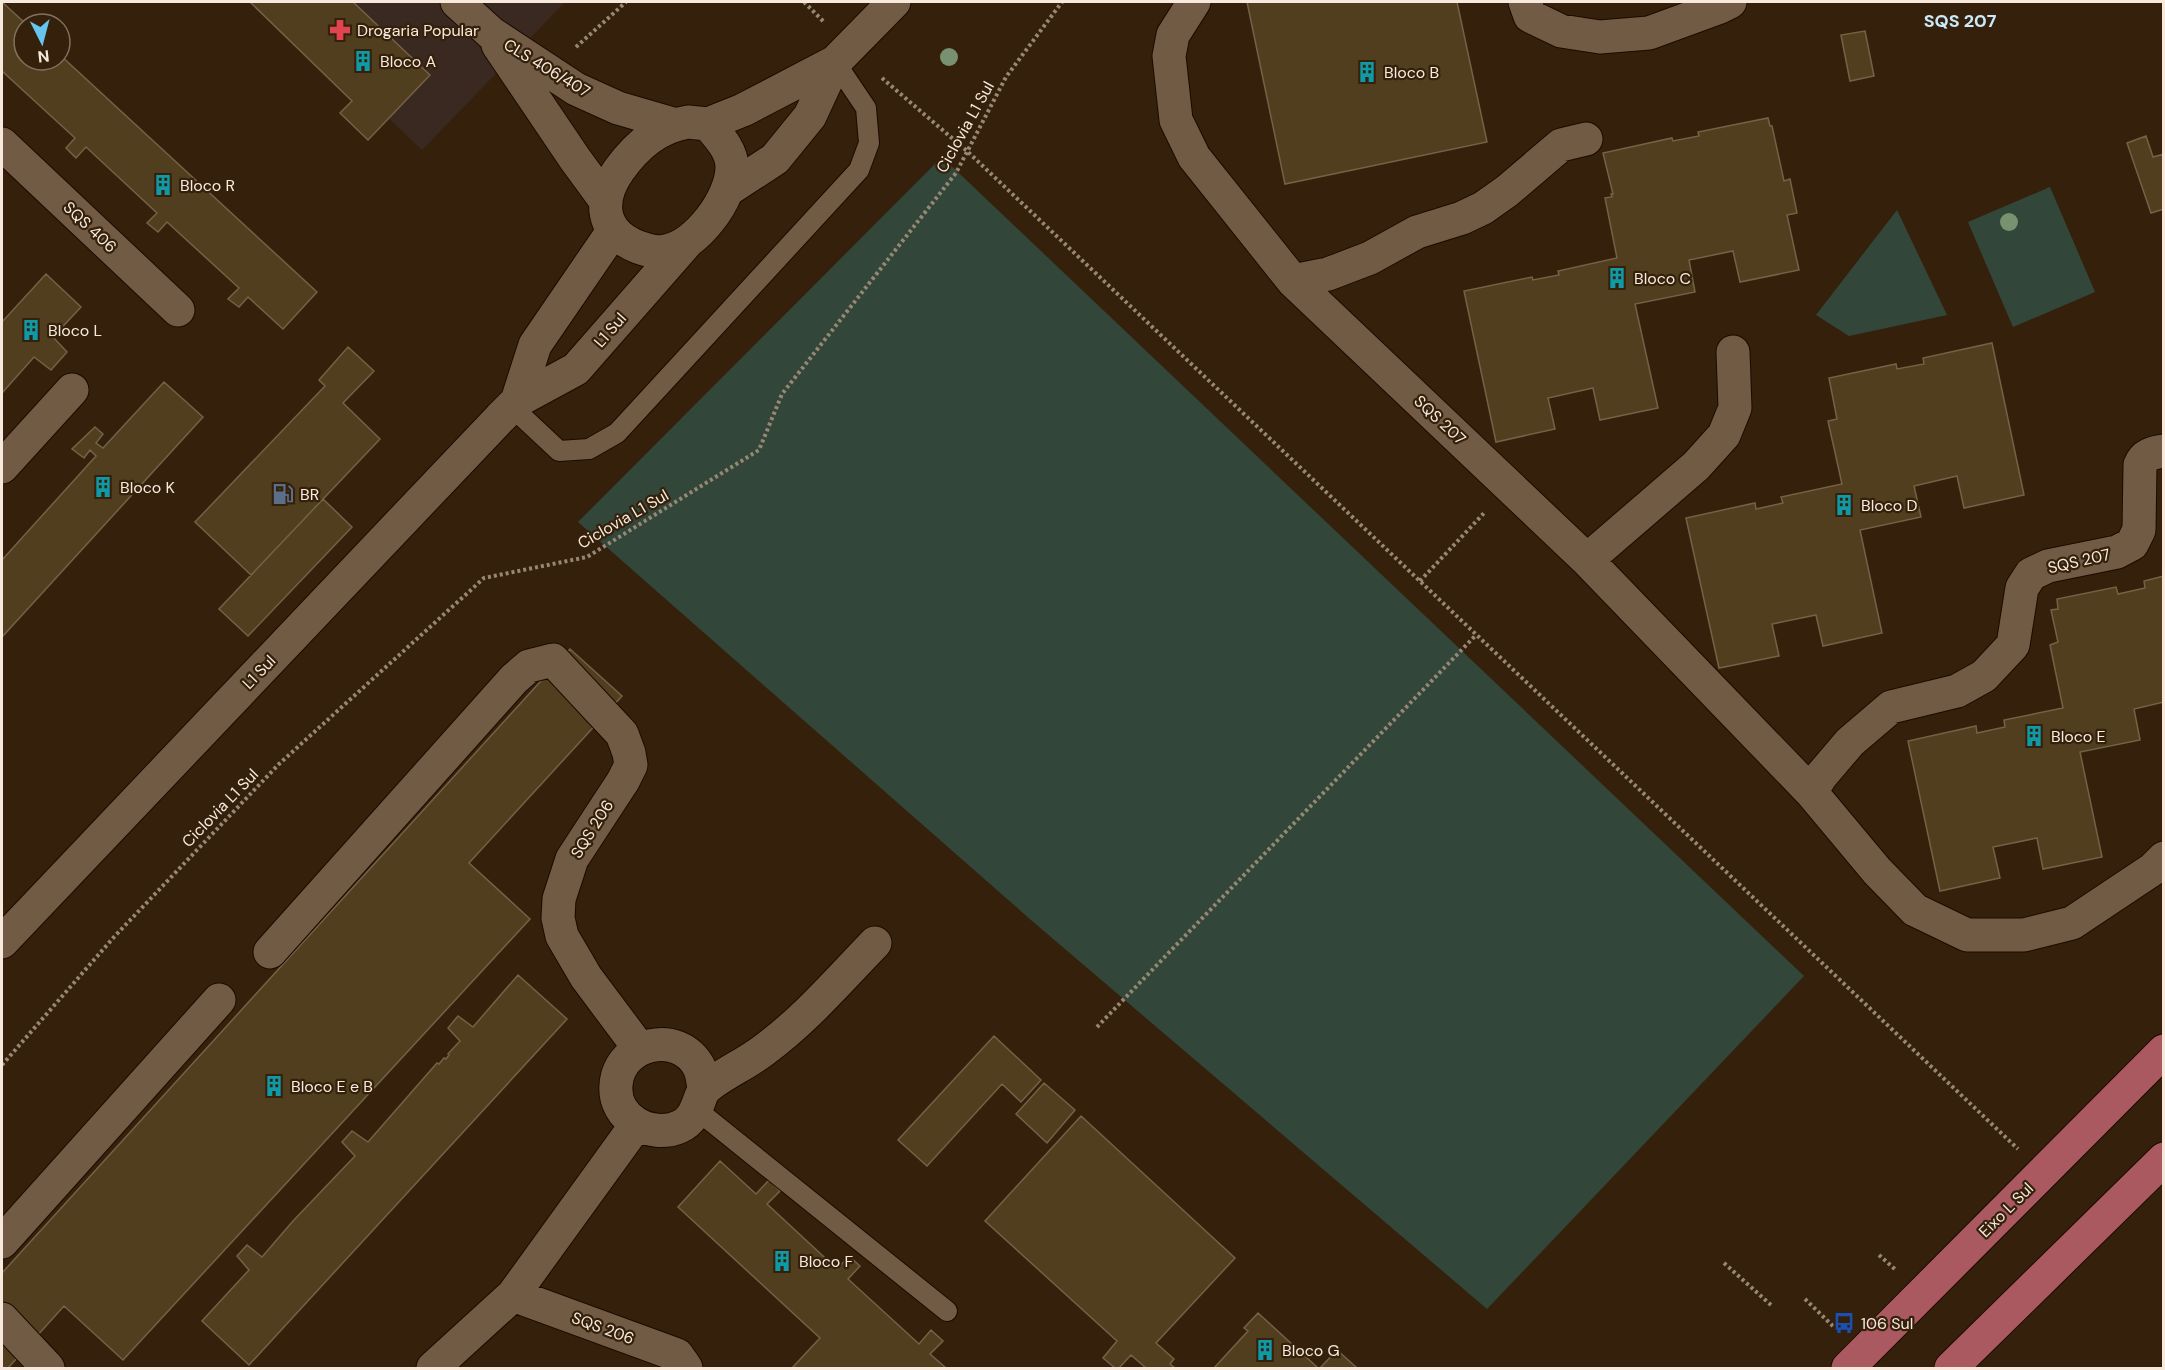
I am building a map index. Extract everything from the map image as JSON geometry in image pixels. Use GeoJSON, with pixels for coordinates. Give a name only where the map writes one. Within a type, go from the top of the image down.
{"type":"FeatureCollection","features":[{"type":"Feature","properties":{"kind":"main road","name":"Eixo L Sul"},"geometry":{"type":"LineString","coordinates":[[1854,1361],[2163,1051]]}},
{"type":"Feature","properties":{"kind":"main road"},"geometry":{"type":"LineString","coordinates":[[1951,1368],[2163,1159]]}},
{"type":"Feature","properties":{"kind":"street","name":"CLS 406/407"},"geometry":{"type":"LineString","coordinates":[[457,2],[491,33],[576,89],[618,108],[672,124]]}},
{"type":"Feature","properties":{"kind":"street"},"geometry":{"type":"LineString","coordinates":[[708,124],[727,149],[732,166],[729,189],[717,210],[704,227],[688,241],[666,251],[648,250],[628,243],[609,216],[610,183],[636,149],[657,132],[672,124],[688,122],[708,124],[742,110],[841,55],[894,2]]}},
{"type":"Feature","properties":{"kind":"street","name":"SQS 207"},"geometry":{"type":"LineString","coordinates":[[1194,2],[1173,35],[1169,56],[1176,120],[1194,157],[1293,281],[1587,560],[1811,792],[1877,871],[1915,910],[1967,934],[2024,935],[2072,923],[2153,869],[2163,858]]}},
{"type":"Feature","properties":{"kind":"street"},"geometry":{"type":"LineString","coordinates":[[1531,6],[1561,31],[1600,37],[1649,33],[1730,2]]}},
{"type":"Feature","properties":{"kind":"street","name":"CLS 406/407"},"geometry":{"type":"LineString","coordinates":[[491,33],[575,159],[609,216]]}},
{"type":"Feature","properties":{"kind":"street"},"geometry":{"type":"LineString","coordinates":[[729,189],[775,159],[810,116],[841,55]]}},
{"type":"Feature","properties":{"kind":"street"},"geometry":{"type":"LineString","coordinates":[[1293,281],[1328,274],[1370,258],[1417,232],[1462,218],[1483,208],[1561,145],[1586,139]]}},
{"type":"Feature","properties":{"kind":"street","name":"SQS 406"},"geometry":{"type":"LineString","coordinates":[[2,144],[178,310]]}},
{"type":"Feature","properties":{"kind":"street","name":"L1 Sul"},"geometry":{"type":"LineString","coordinates":[[514,404],[535,345],[609,216]]}},
{"type":"Feature","properties":{"kind":"street","name":"L1 Sul"},"geometry":{"type":"LineString","coordinates":[[2,942],[514,404],[576,369],[688,241]]}},
{"type":"Feature","properties":{"kind":"street"},"geometry":{"type":"LineString","coordinates":[[1587,560],[1696,466],[1724,435],[1735,408],[1733,352]]}},
{"type":"Feature","properties":{"kind":"street"},"geometry":{"type":"LineString","coordinates":[[2,467],[72,390]]}},
{"type":"Feature","properties":{"kind":"street","name":"SQS 207"},"geometry":{"type":"LineString","coordinates":[[1811,792],[1821,776],[1850,742],[1891,707],[1957,691],[1984,676],[2013,645],[2022,588],[2031,574],[2048,566],[2117,552],[2133,543],[2139,530],[2140,465],[2142,459],[2148,454],[2163,451]]}},
{"type":"Feature","properties":{"kind":"street","name":"SQS 206"},"geometry":{"type":"LineString","coordinates":[[270,952],[506,688],[529,666],[553,660],[622,734],[630,753],[631,765],[623,781],[572,859],[559,899],[558,918],[562,936],[586,977],[639,1048]]}},
{"type":"Feature","properties":{"kind":"street"},"geometry":{"type":"LineString","coordinates":[[701,1100],[699,1067],[683,1050],[661,1043],[639,1048],[622,1064],[616,1086],[620,1108],[636,1125],[658,1131],[681,1126],[701,1100],[792,1027],[875,943]]}},
{"type":"Feature","properties":{"kind":"street"},"geometry":{"type":"LineString","coordinates":[[2,1242],[219,1000]]}},
{"type":"Feature","properties":{"kind":"street"},"geometry":{"type":"LineString","coordinates":[[432,1368],[513,1295],[636,1125]]}},
{"type":"Feature","properties":{"kind":"street","name":"SQS 206"},"geometry":{"type":"LineString","coordinates":[[513,1295],[677,1354],[686,1368]]}},
{"type":"Feature","properties":{"kind":"street"},"geometry":{"type":"LineString","coordinates":[[2,1319],[48,1368]]}},
{"type":"Feature","properties":{"kind":"lane"},"geometry":{"type":"LineString","coordinates":[[514,404],[559,451],[589,449],[617,433],[859,170],[869,143],[866,108],[841,55]]}},
{"type":"Feature","properties":{"kind":"lane"},"geometry":{"type":"LineString","coordinates":[[701,1100],[947,1311]]}},
{"type":"Feature","properties":{"kind":"path"},"geometry":{"type":"LineString","coordinates":[[548,71],[626,2]]}},
{"type":"Feature","properties":{"kind":"path"},"geometry":{"type":"LineString","coordinates":[[804,2],[841,55],[967,151],[2043,1172]]}},
{"type":"Feature","properties":{"kind":"path","name":"Ciclovia L1 Sul"},"geometry":{"type":"LineString","coordinates":[[2,1065],[114,937],[279,764],[484,578],[587,557],[759,450],[782,394],[956,173],[1006,77],[1062,2]]}},
{"type":"Feature","properties":{"kind":"path"},"geometry":{"type":"LineString","coordinates":[[1420,581],[1510,486]]}},
{"type":"Feature","properties":{"kind":"path"},"geometry":{"type":"LineString","coordinates":[[1097,1027],[1476,635]]}},
{"type":"Feature","properties":{"kind":"path"},"geometry":{"type":"LineString","coordinates":[[1724,1263],[1771,1305]]}},
{"type":"Feature","properties":{"kind":"path"},"geometry":{"type":"LineString","coordinates":[[1805,1299],[1854,1361]]}},
{"type":"Feature","properties":{"kind":"shaded area"},"geometry":{"type":"Polygon","coordinates":[[[267,2],[565,2],[422,150],[267,2]]]}},
{"type":"Feature","properties":{"kind":"green space"},"geometry":{"type":"Polygon","coordinates":[[[942,157],[1804,976],[1487,1309],[1031,920],[578,522],[942,157]]]}},
{"type":"Feature","properties":{"kind":"green space"},"geometry":{"type":"Polygon","coordinates":[[[2050,187],[2095,292],[2013,327],[1968,222],[2050,187]]]}},
{"type":"Feature","properties":{"kind":"green space"},"geometry":{"type":"Polygon","coordinates":[[[1897,210],[1947,315],[1849,336],[1816,315],[1897,210]]]}},
{"type":"Feature","properties":{"kind":"building","name":"Bloco R"},"geometry":{"type":"Polygon","coordinates":[[[2,2],[13,12],[12,72],[72,72],[72,66],[317,292],[283,329],[248,297],[239,307],[228,299],[239,288],[167,222],[158,232],[147,223],[157,213],[86,147],[76,158],[66,148],[75,138],[3,72],[2,74],[2,2]]]}},
{"type":"Feature","properties":{"kind":"building","name":"Bloco A"},"geometry":{"type":"Polygon","coordinates":[[[250,2],[353,2],[430,75],[368,140],[340,113],[352,101],[250,2]]]}},
{"type":"Feature","properties":{"kind":"building","name":"Bloco B"},"geometry":{"type":"Polygon","coordinates":[[[1247,2],[1457,2],[1487,142],[1285,184],[1247,2]]]}},
{"type":"Feature","properties":{"kind":"building"},"geometry":{"type":"Polygon","coordinates":[[[1865,31],[1874,76],[1850,81],[1841,35],[1865,31]]]}},
{"type":"Feature","properties":{"kind":"building","name":"Bloco C"},"geometry":{"type":"Polygon","coordinates":[[[1768,118],[1772,126],[1784,181],[1790,179],[1797,213],[1787,215],[1799,270],[1740,282],[1733,251],[1689,260],[1695,292],[1635,304],[1658,408],[1600,420],[1593,388],[1548,398],[1555,429],[1496,442],[1464,291],[1532,277],[1533,280],[1559,275],[1558,271],[1617,258],[1605,198],[1612,197],[1611,194],[1613,194],[1603,153],[1672,138],[1673,141],[1699,136],[1698,132],[1768,118]]]}},
{"type":"Feature","properties":{"kind":"building"},"geometry":{"type":"Polygon","coordinates":[[[2146,136],[2153,157],[2164,154],[2164,209],[2151,213],[2127,143],[2146,136]]]}},
{"type":"Feature","properties":{"kind":"building","name":"Bloco L"},"geometry":{"type":"Polygon","coordinates":[[[46,274],[81,307],[53,337],[67,352],[51,370],[34,357],[2,393],[2,322],[46,274]]]}},
{"type":"Feature","properties":{"kind":"building","name":"Bloco D"},"geometry":{"type":"Polygon","coordinates":[[[1992,343],[2024,495],[1964,508],[1957,476],[1914,486],[1921,517],[1860,530],[1882,633],[1823,646],[1816,615],[1772,624],[1779,656],[1719,668],[1686,518],[1755,503],[1756,509],[1783,503],[1781,497],[1842,484],[1828,421],[1837,419],[1829,378],[1896,364],[1897,369],[1924,364],[1923,358],[1992,343]]]}},
{"type":"Feature","properties":{"kind":"building"},"geometry":{"type":"Polygon","coordinates":[[[348,347],[374,371],[343,403],[380,439],[251,575],[195,522],[325,386],[319,380],[348,347]]]}},
{"type":"Feature","properties":{"kind":"building","name":"Bloco K"},"geometry":{"type":"Polygon","coordinates":[[[164,382],[203,417],[2,637],[2,560],[96,456],[90,450],[84,458],[72,449],[95,427],[103,434],[96,443],[103,448],[164,382]]]}},
{"type":"Feature","properties":{"kind":"building"},"geometry":{"type":"Polygon","coordinates":[[[323,499],[352,527],[248,636],[219,609],[323,499]]]}},
{"type":"Feature","properties":{"kind":"building","name":"Bloco E"},"geometry":{"type":"Polygon","coordinates":[[[2164,576],[2164,702],[2134,709],[2140,740],[2080,752],[2102,857],[2043,869],[2037,838],[1993,847],[2000,878],[1940,891],[1908,741],[1976,726],[1977,733],[2005,727],[2004,720],[2063,708],[2050,645],[2058,642],[2051,610],[2058,609],[2057,599],[2116,587],[2118,594],[2145,588],[2144,581],[2164,576]]]}},
{"type":"Feature","properties":{"kind":"building","name":"Bloco E e B"},"geometry":{"type":"Polygon","coordinates":[[[570,649],[622,696],[469,863],[530,919],[123,1360],[64,1306],[8,1368],[2,1368],[2,1273],[570,649]]]}},
{"type":"Feature","properties":{"kind":"building"},"geometry":{"type":"Polygon","coordinates":[[[518,975],[567,1019],[249,1365],[202,1321],[249,1270],[237,1256],[247,1245],[262,1257],[355,1156],[342,1142],[352,1131],[368,1142],[437,1063],[446,1059],[460,1041],[448,1028],[458,1016],[473,1027],[518,975]]]}},
{"type":"Feature","properties":{"kind":"building"},"geometry":{"type":"Polygon","coordinates":[[[994,1036],[1041,1080],[1021,1102],[1002,1084],[927,1166],[898,1140],[994,1036]]]}},
{"type":"Feature","properties":{"kind":"building"},"geometry":{"type":"Polygon","coordinates":[[[1044,1083],[1075,1110],[1047,1143],[1016,1114],[1044,1083]]]}},
{"type":"Feature","properties":{"kind":"building"},"geometry":{"type":"Polygon","coordinates":[[[1081,1116],[1235,1258],[1156,1343],[1174,1359],[1170,1364],[1175,1368],[1146,1368],[1131,1355],[1119,1368],[1115,1368],[1103,1358],[1117,1341],[985,1221],[1081,1116]]]}},
{"type":"Feature","properties":{"kind":"building","name":"Bloco F"},"geometry":{"type":"Polygon","coordinates":[[[720,1161],[756,1194],[769,1180],[780,1191],[767,1204],[837,1269],[849,1256],[860,1266],[848,1279],[919,1344],[931,1330],[943,1341],[930,1354],[946,1368],[792,1368],[820,1338],[678,1207],[720,1161]]]}},
{"type":"Feature","properties":{"kind":"building","name":"Bloco G"},"geometry":{"type":"Polygon","coordinates":[[[1258,1313],[1318,1368],[1214,1368],[1248,1331],[1244,1328],[1258,1313]]]}},
{"type":"Feature","properties":{"kind":"building","name":"Bloco G"},"geometry":{"type":"Polygon","coordinates":[[[1337,1350],[1357,1368],[1320,1368],[1337,1350]]]}},
{"type":"Feature","properties":{"kind":"place","name":"Drogaria Popular"},"geometry":{"type":"Point","coordinates":[340,30]}},
{"type":"Feature","properties":{"kind":"place","name":"Bloco A"},"geometry":{"type":"Point","coordinates":[363,61]}},
{"type":"Feature","properties":{"kind":"place","name":"Bloco B"},"geometry":{"type":"Point","coordinates":[1367,72]}},
{"type":"Feature","properties":{"kind":"place","name":"Bloco R"},"geometry":{"type":"Point","coordinates":[163,185]}},
{"type":"Feature","properties":{"kind":"place","name":"Bloco C"},"geometry":{"type":"Point","coordinates":[1617,278]}},
{"type":"Feature","properties":{"kind":"place","name":"Bloco L"},"geometry":{"type":"Point","coordinates":[31,330]}},
{"type":"Feature","properties":{"kind":"place","name":"Bloco K"},"geometry":{"type":"Point","coordinates":[103,487]}},
{"type":"Feature","properties":{"kind":"place","name":"BR"},"geometry":{"type":"Point","coordinates":[283,494]}},
{"type":"Feature","properties":{"kind":"place","name":"Bloco D"},"geometry":{"type":"Point","coordinates":[1844,505]}},
{"type":"Feature","properties":{"kind":"place","name":"Bloco E"},"geometry":{"type":"Point","coordinates":[2034,736]}},
{"type":"Feature","properties":{"kind":"place","name":"Bloco E e B"},"geometry":{"type":"Point","coordinates":[274,1086]}},
{"type":"Feature","properties":{"kind":"place","name":"Bloco F"},"geometry":{"type":"Point","coordinates":[782,1261]}},
{"type":"Feature","properties":{"kind":"place","name":"106 Sul"},"geometry":{"type":"Point","coordinates":[1844,1323]}},
{"type":"Feature","properties":{"kind":"place","name":"Bloco G"},"geometry":{"type":"Point","coordinates":[1265,1350]}},
{"type":"Feature","properties":{"kind":"district","name":"SQS 207"},"geometry":{"type":"Point","coordinates":[1960,21]}}]}
